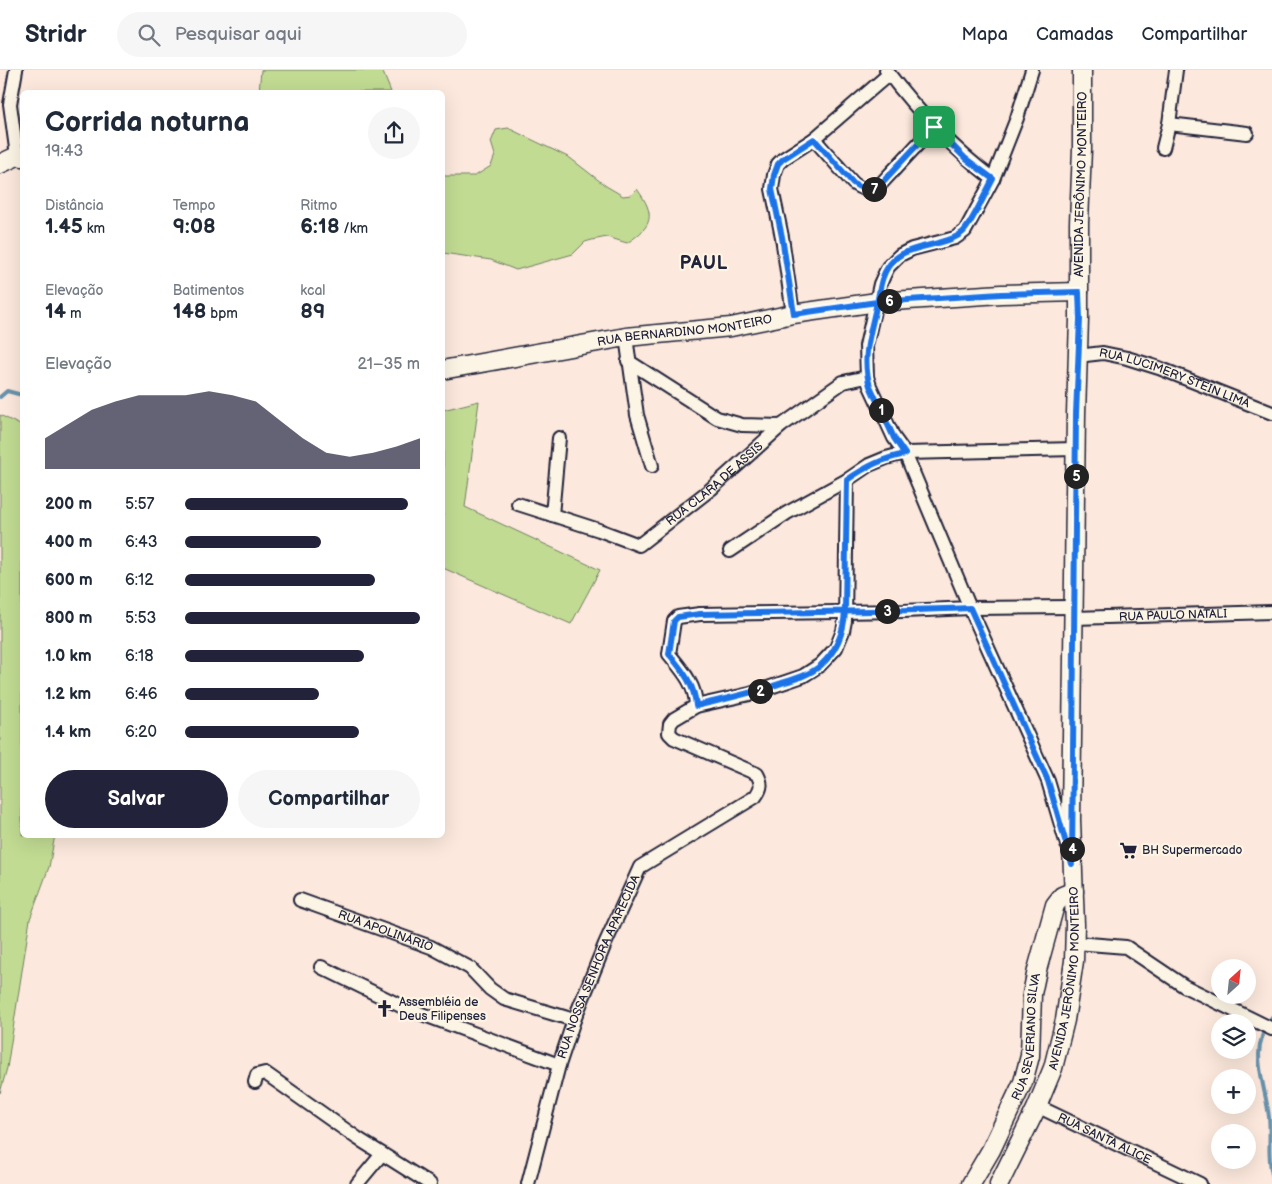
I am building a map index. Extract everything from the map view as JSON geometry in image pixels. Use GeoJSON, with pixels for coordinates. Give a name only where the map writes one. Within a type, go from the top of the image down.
{"type":"FeatureCollection","features":[{"type":"Feature","properties":{"kind":"street"},"geometry":{"type":"LineString","coordinates":[[0,164],[20,157],[10,104],[16,70]]}},
{"type":"Feature","properties":{"kind":"street"},"geometry":{"type":"LineString","coordinates":[[1032,70],[1017,118],[993,179],[964,231],[955,238],[912,249],[900,255],[888,267],[880,284],[866,346],[867,377],[894,438],[905,454],[970,608],[1048,781],[1072,864]]}},
{"type":"Feature","properties":{"kind":"street","name":"AVENIDA JERÔNIMO MONTEIRO"},"geometry":{"type":"LineString","coordinates":[[999,1184],[1037,1106],[1053,1068],[1060,1044],[1072,978],[1076,943],[1072,864],[1082,70]]}},
{"type":"Feature","properties":{"kind":"street"},"geometry":{"type":"LineString","coordinates":[[1163,148],[1169,124],[1176,70]]}},
{"type":"Feature","properties":{"kind":"street"},"geometry":{"type":"LineString","coordinates":[[797,313],[772,189],[778,164],[814,139],[887,72],[934,127],[966,159],[993,179]]}},
{"type":"Feature","properties":{"kind":"street"},"geometry":{"type":"LineString","coordinates":[[1169,124],[1247,133]]}},
{"type":"Feature","properties":{"kind":"street"},"geometry":{"type":"LineString","coordinates":[[814,139],[853,183],[866,190],[877,188],[934,127]]}},
{"type":"Feature","properties":{"kind":"street"},"geometry":{"type":"LineString","coordinates":[[788,246],[797,313]]}},
{"type":"Feature","properties":{"kind":"street","name":"RUA BERNARDINO MONTEIRO"},"geometry":{"type":"LineString","coordinates":[[445,369],[626,337],[730,327],[797,313],[877,302],[1001,294],[1079,292]]}},
{"type":"Feature","properties":{"kind":"street"},"geometry":{"type":"LineString","coordinates":[[626,337],[637,415],[652,466]]}},
{"type":"Feature","properties":{"kind":"street","name":"RUA LUCIMERY STEIN LIMA"},"geometry":{"type":"LineString","coordinates":[[1077,356],[1103,353],[1127,358],[1159,368],[1272,413]]}},
{"type":"Feature","properties":{"kind":"street"},"geometry":{"type":"LineString","coordinates":[[628,361],[700,409],[717,418],[742,425],[781,426]]}},
{"type":"Feature","properties":{"kind":"street","name":"RUA CLARA DE ASSIS"},"geometry":{"type":"LineString","coordinates":[[518,504],[600,530],[639,545],[711,489],[781,426],[843,382],[867,377]]}},
{"type":"Feature","properties":{"kind":"street"},"geometry":{"type":"LineString","coordinates":[[552,515],[559,438]]}},
{"type":"Feature","properties":{"kind":"street"},"geometry":{"type":"LineString","coordinates":[[730,551],[787,512],[847,480],[869,465],[886,458],[905,454],[1076,449]]}},
{"type":"Feature","properties":{"kind":"street"},"geometry":{"type":"LineString","coordinates":[[696,706],[750,694],[803,676],[820,665],[836,648],[843,631],[845,611],[847,480]]}},
{"type":"Feature","properties":{"kind":"street","name":"RUA PAULO NATALI"},"geometry":{"type":"LineString","coordinates":[[696,706],[696,696],[688,679],[669,654],[674,621],[678,617],[700,614],[904,611],[970,608],[1074,612],[1272,612]]}},
{"type":"Feature","properties":{"kind":"street","name":"RUA NOSSA SENHORA APARECIDA"},"geometry":{"type":"LineString","coordinates":[[528,1184],[559,1065],[574,1020],[605,944],[640,867],[756,797],[761,789],[761,781],[757,774],[674,738],[669,733],[670,724],[674,719],[696,706]]}},
{"type":"Feature","properties":{"kind":"street","name":"RUA SEVERIANO SILVA"},"geometry":{"type":"LineString","coordinates":[[971,1184],[1023,1082],[1030,1056],[1032,994],[1037,970],[1055,905],[1062,896],[1074,891]]}},
{"type":"Feature","properties":{"kind":"street","name":"RUA APOLINÁRIO"},"geometry":{"type":"LineString","coordinates":[[300,900],[431,947],[470,968],[490,989],[504,999],[574,1020]]}},
{"type":"Feature","properties":{"kind":"street"},"geometry":{"type":"LineString","coordinates":[[1076,943],[1126,947],[1184,986],[1268,1026]]}},
{"type":"Feature","properties":{"kind":"street"},"geometry":{"type":"LineString","coordinates":[[321,967],[403,1007],[559,1065]]}},
{"type":"Feature","properties":{"kind":"street"},"geometry":{"type":"LineString","coordinates":[[254,1082],[257,1075],[265,1074],[382,1154],[430,1184]]}},
{"type":"Feature","properties":{"kind":"street","name":"RUA SANTA ALICE"},"geometry":{"type":"LineString","coordinates":[[1037,1106],[1200,1184]]}},
{"type":"Feature","properties":{"kind":"street"},"geometry":{"type":"LineString","coordinates":[[357,1184],[382,1154]]}},
{"type":"Feature","properties":{"kind":"green space"},"geometry":{"type":"Polygon","coordinates":[[[261,70],[382,70],[390,90],[259,90],[261,70]]]}},
{"type":"Feature","properties":{"kind":"green space"},"geometry":{"type":"Polygon","coordinates":[[[508,128],[570,158],[606,186],[623,196],[631,195],[637,189],[649,213],[647,225],[636,237],[627,243],[607,237],[592,240],[585,242],[573,254],[516,270],[491,260],[445,253],[445,176],[475,176],[491,166],[495,155],[491,142],[496,130],[508,128]]]}},
{"type":"Feature","properties":{"kind":"green space"},"geometry":{"type":"Polygon","coordinates":[[[479,401],[465,507],[600,570],[571,624],[445,569],[445,410],[479,401]]]}},
{"type":"Feature","properties":{"kind":"green space"},"geometry":{"type":"Polygon","coordinates":[[[0,415],[20,425],[20,838],[54,838],[49,867],[30,919],[7,1068],[0,1093],[0,415]]]}},
{"type":"Feature","properties":{"kind":"waterway"},"geometry":{"type":"LineString","coordinates":[[0,397],[7,391],[20,394]]}},
{"type":"Feature","properties":{"kind":"waterway"},"geometry":{"type":"LineString","coordinates":[[1272,1017],[1260,1042],[1259,1055],[1269,1117],[1272,1174]]}},
{"type":"Feature","properties":{"kind":"place","name":"BH Supermercado"},"geometry":{"type":"Point","coordinates":[1128,850]}},
{"type":"Feature","properties":{"kind":"place","name":"Assembléia de Deus Filipenses"},"geometry":{"type":"Point","coordinates":[385,1009]}},
{"type":"Feature","properties":{"kind":"district","name":"PAUL"},"geometry":{"type":"Point","coordinates":[704,263]}},
{"type":"Feature","properties":{"kind":"route"},"geometry":{"type":"LineString","coordinates":[[934,127],[877,188],[866,190],[853,183],[814,139],[778,164],[772,189],[782,237],[794,314],[877,302],[1001,294],[1079,292],[1071,820],[1072,864],[1048,781],[970,608],[904,611],[845,611],[700,614],[678,617],[674,621],[669,654],[688,679],[696,696],[696,706],[750,694],[803,676],[820,665],[836,648],[845,621],[845,611],[847,480],[869,465],[886,458],[905,454],[894,438],[867,377],[866,346],[877,302],[880,284],[888,267],[900,255],[912,249],[955,238],[964,231],[993,179],[966,159],[934,127]]}}]}
